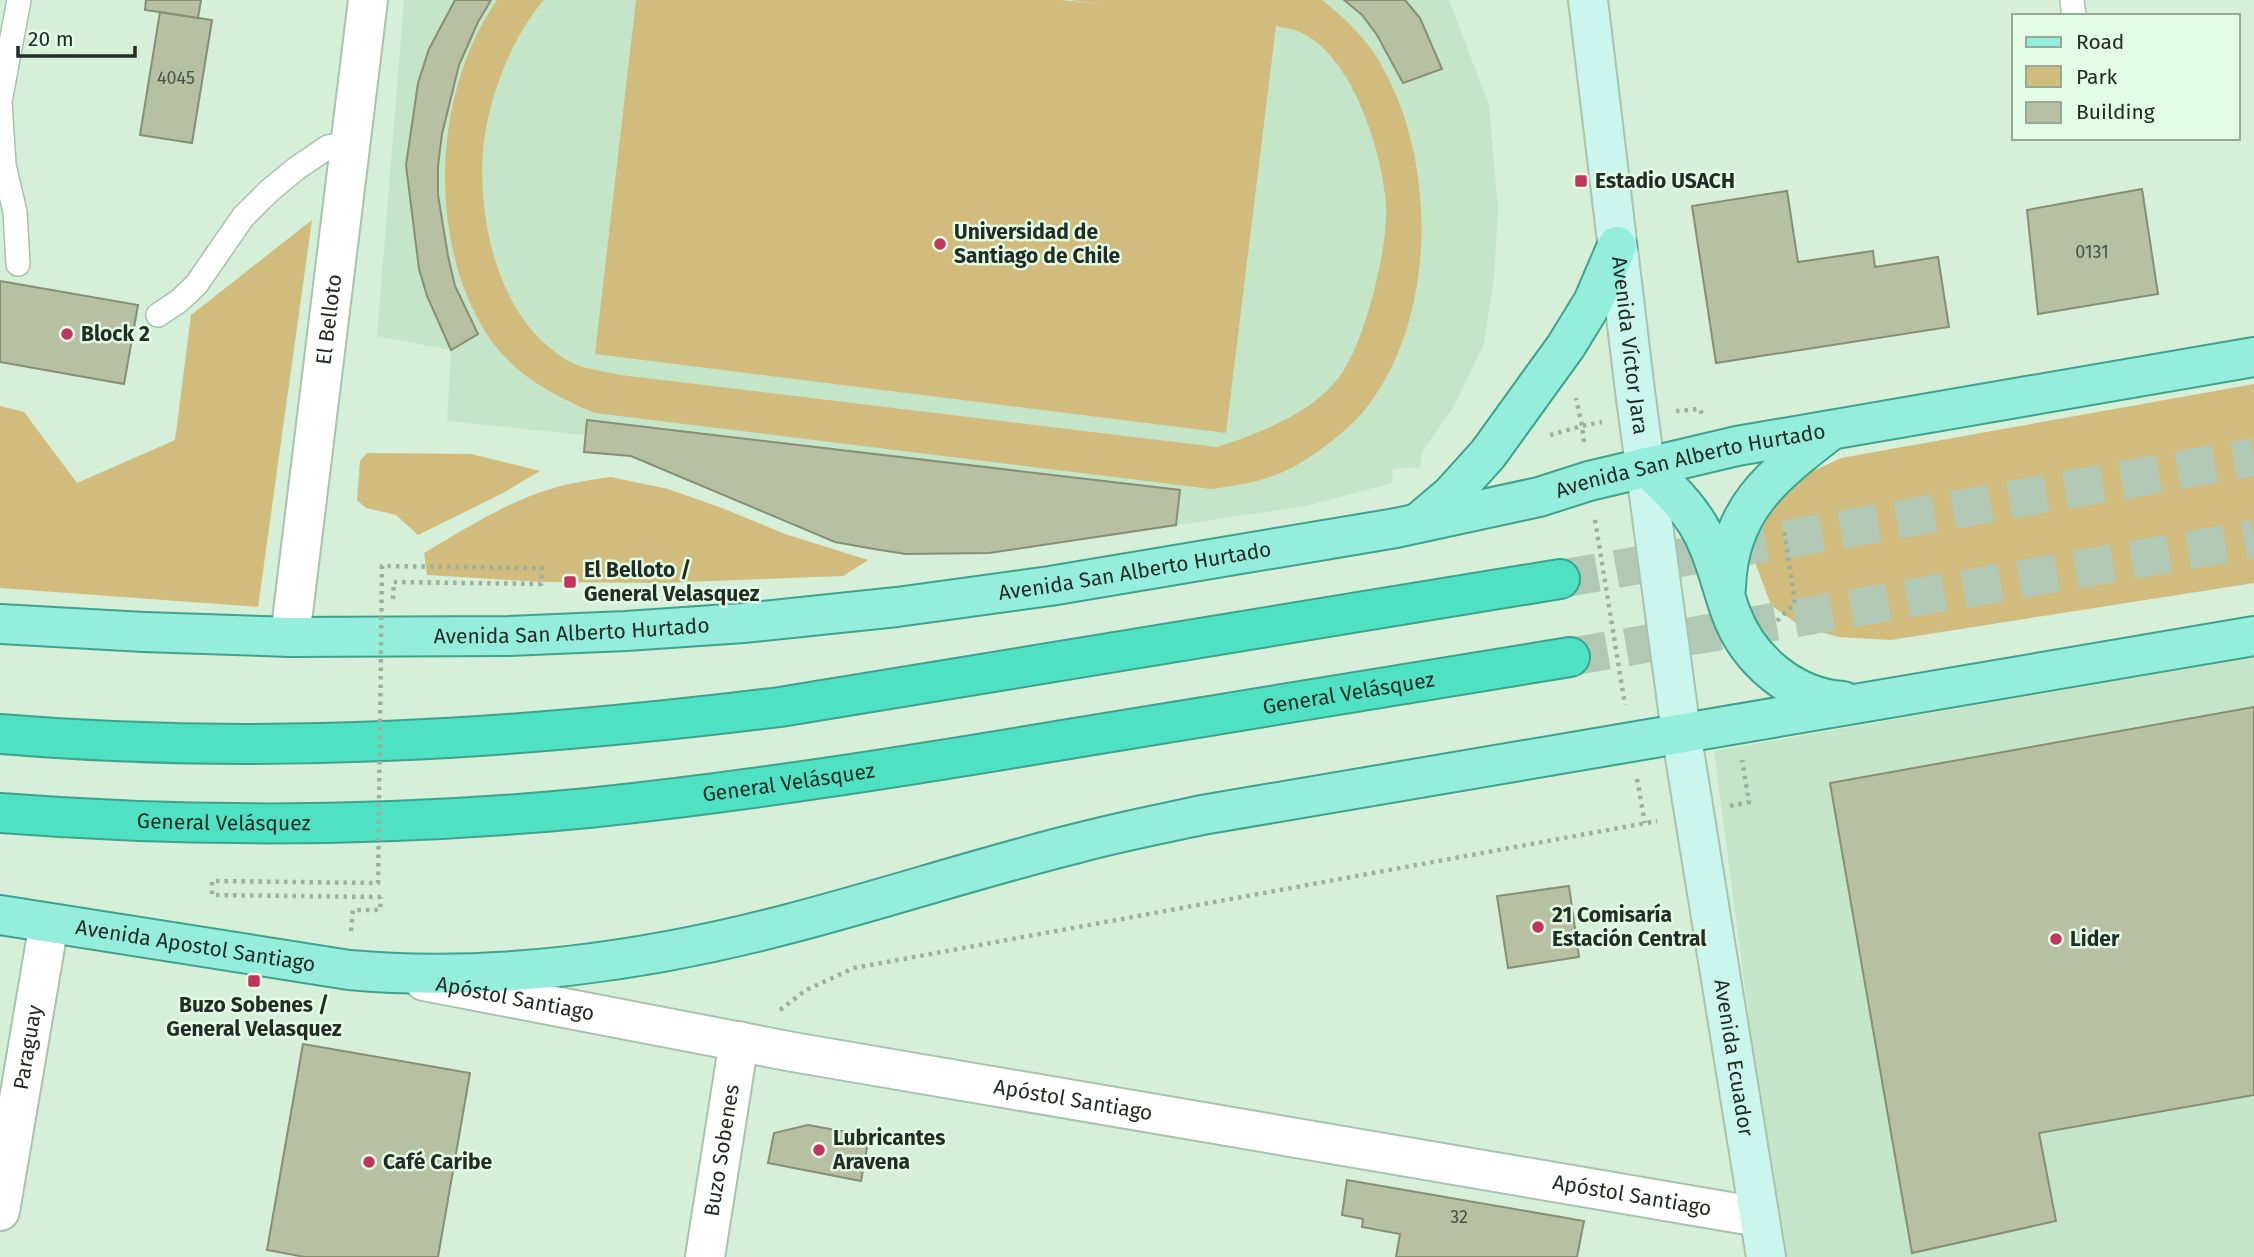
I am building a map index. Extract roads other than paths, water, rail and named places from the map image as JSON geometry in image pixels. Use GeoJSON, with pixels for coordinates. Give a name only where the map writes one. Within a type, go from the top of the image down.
{"type":"FeatureCollection","features":[{"type":"Feature","properties":{"kind":"highway"},"geometry":{"type":"LineString","coordinates":[[0,734],[148,741],[284,743],[522,734],[651,723],[780,707],[1560,579]]}},
{"type":"Feature","properties":{"kind":"highway","name":"General Velásquez"},"geometry":{"type":"LineString","coordinates":[[0,813],[204,823],[315,823],[453,818],[585,808],[848,775],[1570,657]]}},
{"type":"Feature","properties":{"kind":"main road","name":"Avenida Víctor Jara"},"geometry":{"type":"LineString","coordinates":[[1588,0],[1681,732]]}},
{"type":"Feature","properties":{"kind":"main road"},"geometry":{"type":"LineString","coordinates":[[1418,524],[1451,495],[1488,454],[1512,422],[1593,302],[1618,246]]}},
{"type":"Feature","properties":{"kind":"main road","name":"Avenida San Alberto Hurtado"},"geometry":{"type":"LineString","coordinates":[[0,624],[290,637],[535,635],[795,618],[897,607],[1050,586],[1418,524],[1727,447],[2254,357]]}},
{"type":"Feature","properties":{"kind":"main road"},"geometry":{"type":"LineString","coordinates":[[1726,592],[1726,566],[1732,541],[1743,516],[1758,493],[1786,465],[1836,427]]}},
{"type":"Feature","properties":{"kind":"main road"},"geometry":{"type":"LineString","coordinates":[[1646,467],[1667,486],[1702,530],[1715,559],[1730,611],[1749,648],[1767,667],[1788,683],[1811,694],[1837,701],[1862,702]]}},
{"type":"Feature","properties":{"kind":"main road"},"geometry":{"type":"LineString","coordinates":[[389,974],[513,970],[656,953],[789,924],[1079,842],[1190,818],[2254,636]]}},
{"type":"Feature","properties":{"kind":"main road","name":"Avenida Ecuador"},"geometry":{"type":"LineString","coordinates":[[1681,732],[1766,1257]]}},
{"type":"Feature","properties":{"kind":"main road","name":"Avenida Apostol Santiago"},"geometry":{"type":"LineString","coordinates":[[0,915],[389,974]]}},
{"type":"Feature","properties":{"kind":"street","name":"El Belloto"},"geometry":{"type":"LineString","coordinates":[[290,637],[368,0]]}},
{"type":"Feature","properties":{"kind":"street","name":"Paraguay"},"geometry":{"type":"LineString","coordinates":[[0,1211],[49,923]]}},
{"type":"Feature","properties":{"kind":"street","name":"Apóstol Santiago"},"geometry":{"type":"LineString","coordinates":[[389,974],[739,1041],[1759,1217]]}},
{"type":"Feature","properties":{"kind":"street","name":"Buzo Sobenes"},"geometry":{"type":"LineString","coordinates":[[705,1257],[739,1041]]}},
{"type":"Feature","properties":{"kind":"lane"},"geometry":{"type":"LineString","coordinates":[[18,264],[15,212],[4,165],[0,101],[19,0]]}},
{"type":"Feature","properties":{"kind":"lane"},"geometry":{"type":"LineString","coordinates":[[158,315],[179,302],[195,285],[243,217],[269,191],[328,147],[350,144]]}},
{"type":"Feature","properties":{"kind":"lane"},"geometry":{"type":"LineString","coordinates":[[0,230],[15,212]]}},
{"type":"Feature","properties":{"kind":"tunnel"},"geometry":{"type":"LineString","coordinates":[[1560,579],[2254,457]]}},
{"type":"Feature","properties":{"kind":"tunnel"},"geometry":{"type":"LineString","coordinates":[[1570,657],[2254,539]]}},
{"type":"Feature","properties":{"kind":"place","name":"Estadio USACH"},"geometry":{"type":"Point","coordinates":[1581,181]}},
{"type":"Feature","properties":{"kind":"place","name":"Universidad de Santiago de Chile"},"geometry":{"type":"Point","coordinates":[940,244]}},
{"type":"Feature","properties":{"kind":"place","name":"Block 2"},"geometry":{"type":"Point","coordinates":[67,334]}},
{"type":"Feature","properties":{"kind":"place","name":"El Belloto / General Velasquez"},"geometry":{"type":"Point","coordinates":[570,582]}},
{"type":"Feature","properties":{"kind":"place","name":"21 Comisaría Estación Central"},"geometry":{"type":"Point","coordinates":[1538,927]}},
{"type":"Feature","properties":{"kind":"place","name":"Lider"},"geometry":{"type":"Point","coordinates":[2056,939]}},
{"type":"Feature","properties":{"kind":"place","name":"Buzo Sobenes / General Velasquez"},"geometry":{"type":"Point","coordinates":[254,981]}},
{"type":"Feature","properties":{"kind":"place","name":"Lubricantes Aravena"},"geometry":{"type":"Point","coordinates":[819,1150]}},
{"type":"Feature","properties":{"kind":"place","name":"Café Caribe"},"geometry":{"type":"Point","coordinates":[369,1162]}}]}
